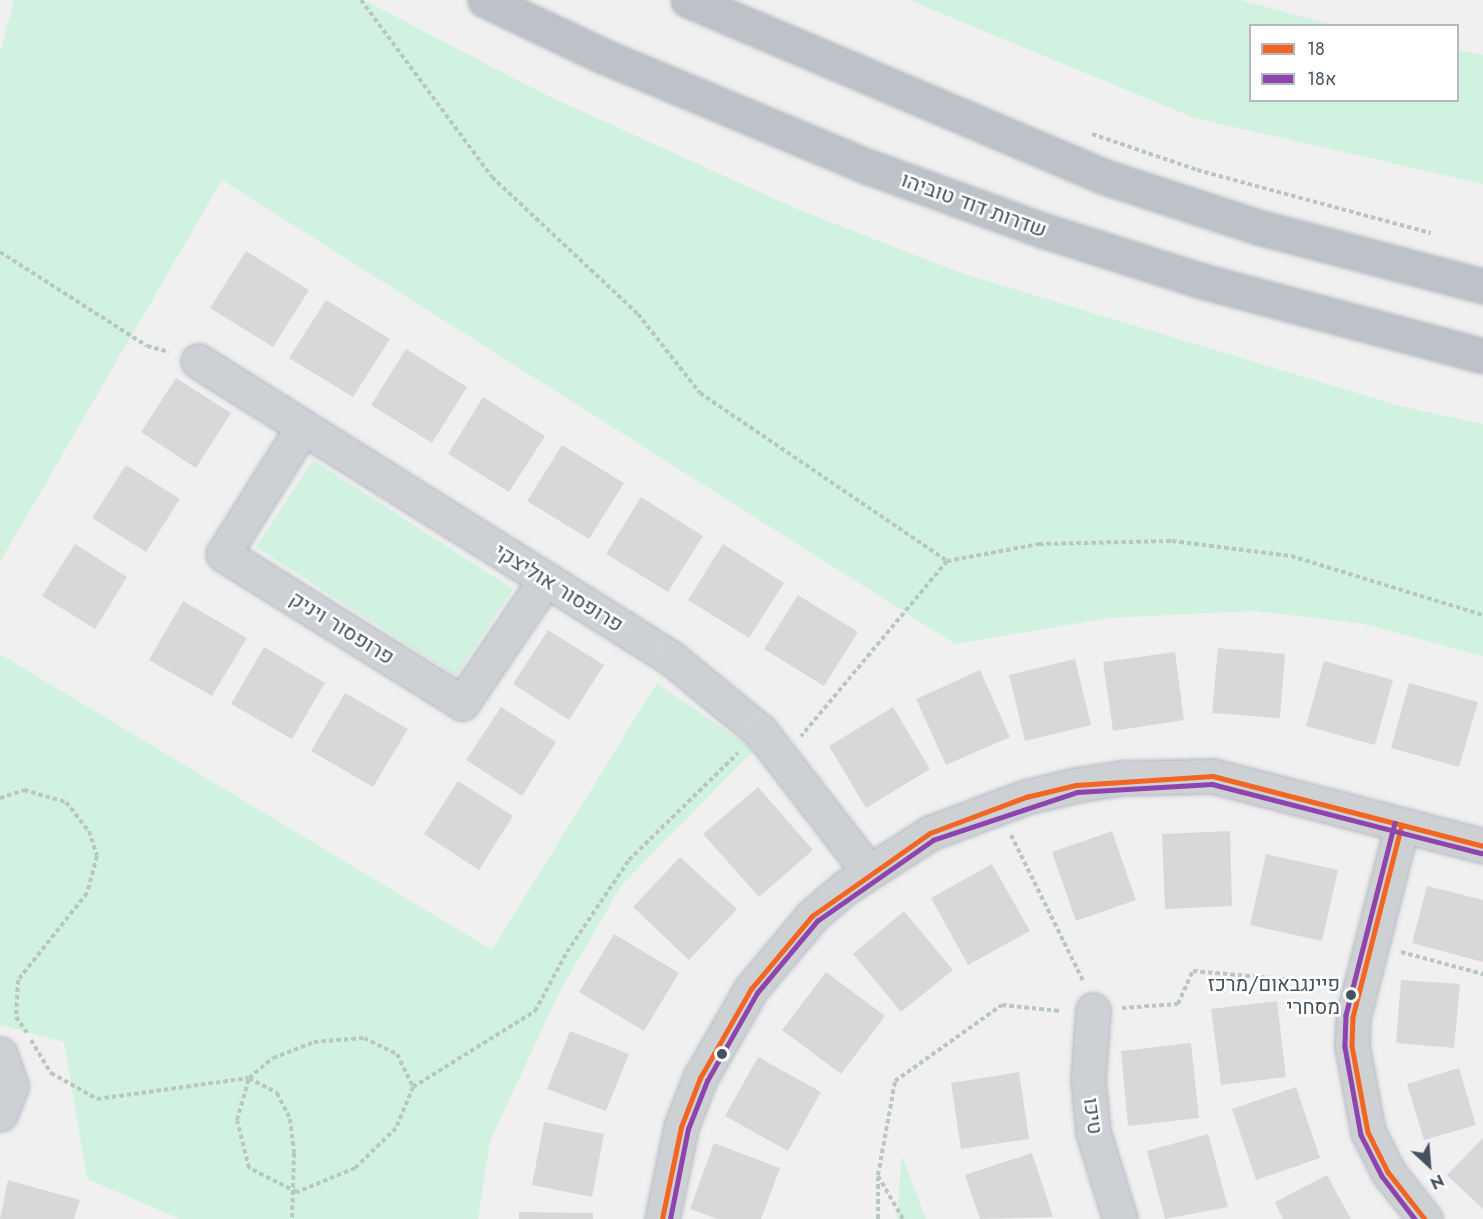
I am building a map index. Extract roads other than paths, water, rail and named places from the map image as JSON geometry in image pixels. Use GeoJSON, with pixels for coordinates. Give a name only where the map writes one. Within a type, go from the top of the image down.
{"type":"FeatureCollection","features":[{"type":"Feature","properties":{"kind":"highway","name":"שדרות דוד טוביהו"},"geometry":{"type":"LineString","coordinates":[[486,0],[603,56],[869,167],[1042,230],[1202,281],[1483,356]]}},
{"type":"Feature","properties":{"kind":"highway"},"geometry":{"type":"LineString","coordinates":[[688,0],[1105,177],[1258,227],[1483,286]]}},
{"type":"Feature","properties":{"kind":"street","name":"פרופסור אוליצקי"},"geometry":{"type":"LineString","coordinates":[[198,362],[671,658],[760,731],[782,756],[869,872]]}},
{"type":"Feature","properties":{"kind":"street","name":"פרופסור ויניק"},"geometry":{"type":"LineString","coordinates":[[303,427],[223,554],[462,702],[546,579]]}},
{"type":"Feature","properties":{"kind":"street"},"geometry":{"type":"LineString","coordinates":[[662,1219],[681,1127],[721,1037],[782,948],[812,916],[869,872],[930,833],[996,807],[1121,778],[1213,776],[1483,846]]}},
{"type":"Feature","properties":{"kind":"street"},"geometry":{"type":"LineString","coordinates":[[1401,825],[1361,986],[1352,1046],[1368,1132],[1388,1172],[1425,1219]]}},
{"type":"Feature","properties":{"kind":"street","name":"טיכו"},"geometry":{"type":"LineString","coordinates":[[1093,1010],[1089,1080],[1093,1132],[1120,1219]]}},
{"type":"Feature","properties":{"kind":"street"},"geometry":{"type":"LineString","coordinates":[[0,1054],[11,1086],[0,1114]]}},
{"type":"Feature","properties":{"kind":"place","name":"פיינגבאום/מרכז מסחרי"},"geometry":{"type":"Point","coordinates":[1351,995]}}]}
